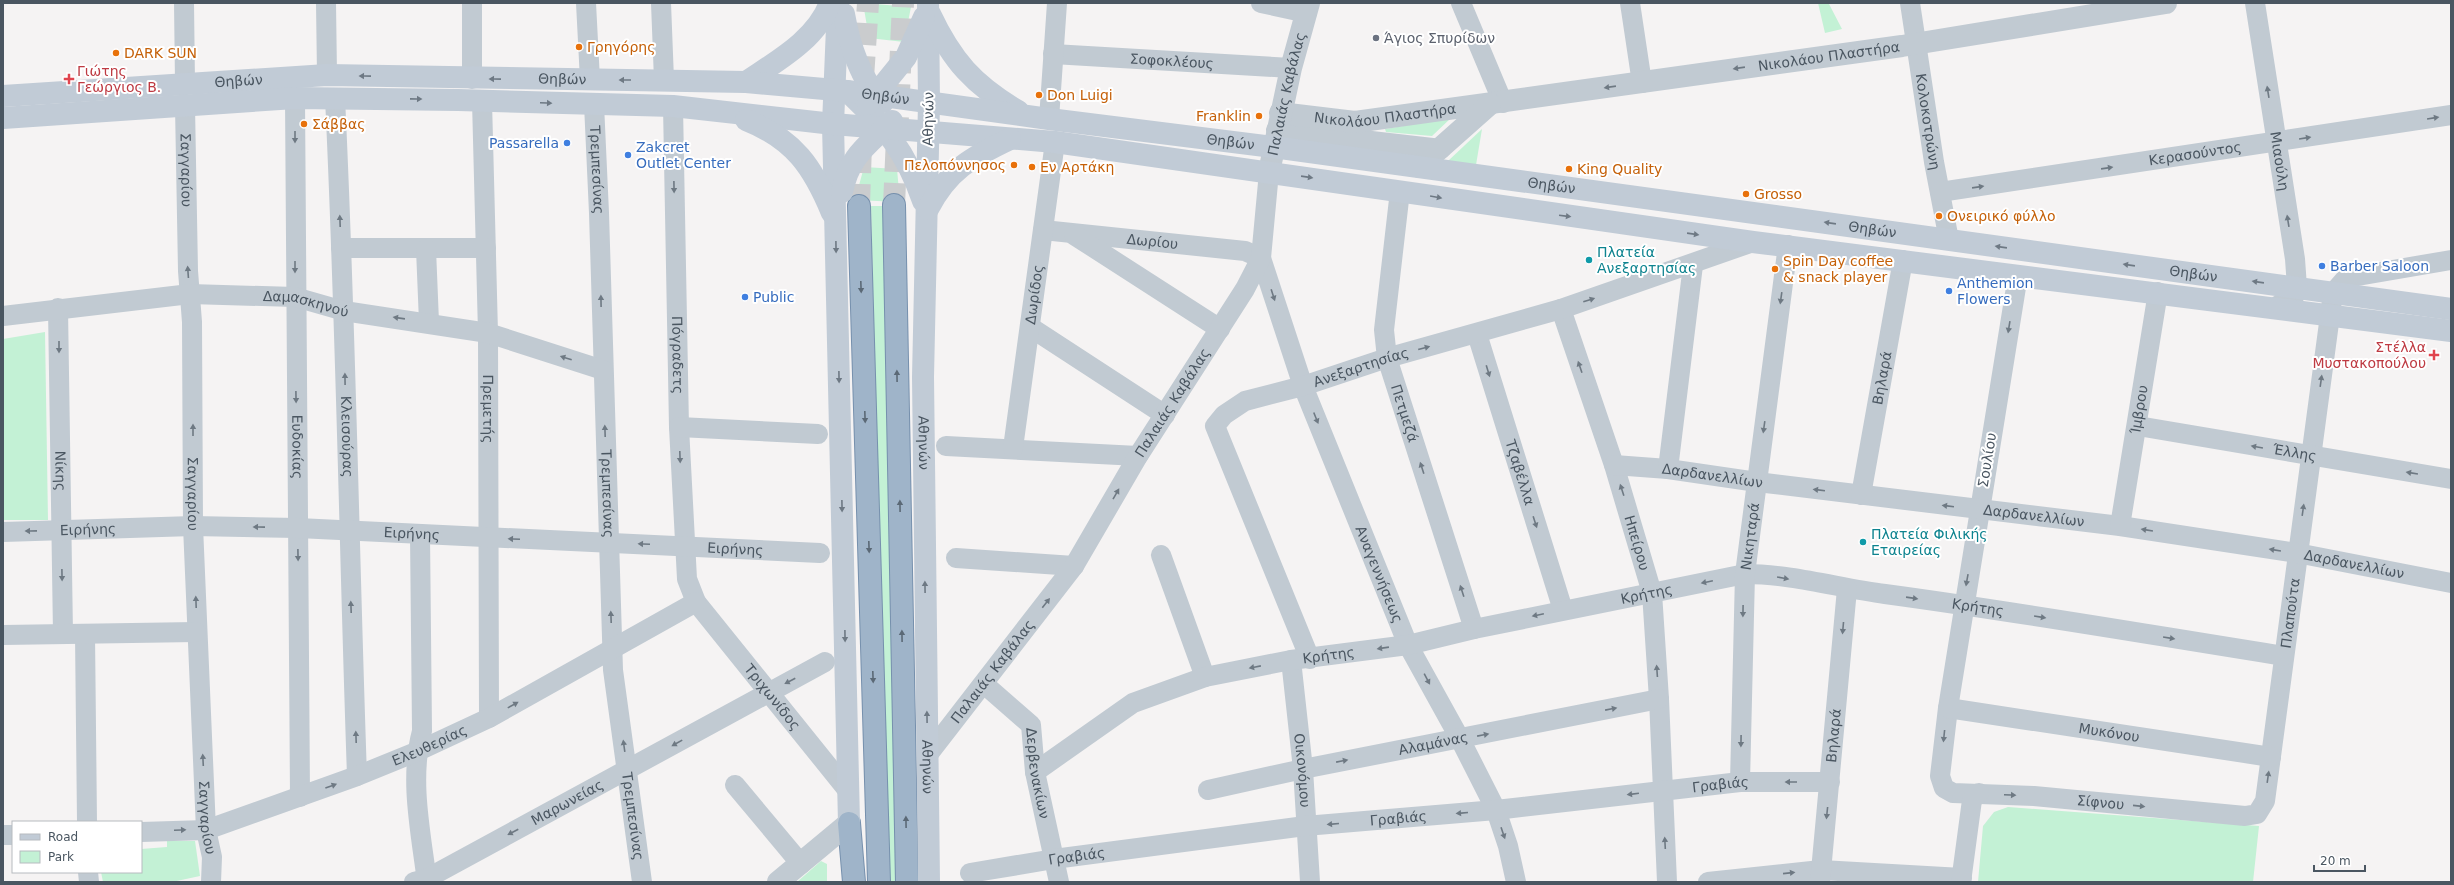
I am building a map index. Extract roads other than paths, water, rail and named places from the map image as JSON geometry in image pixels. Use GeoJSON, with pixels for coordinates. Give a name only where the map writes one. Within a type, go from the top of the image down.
{"type":"FeatureCollection","features":[{"type":"Feature","properties":{"kind":"highway","name":"Αθηνών"},"geometry":{"type":"LineString","coordinates":[[894,205],[907,882]]}},
{"type":"Feature","properties":{"kind":"highway"},"geometry":{"type":"LineString","coordinates":[[859,206],[879,882]]}},
{"type":"Feature","properties":{"kind":"highway"},"geometry":{"type":"LineString","coordinates":[[849,823],[854,882]]}},
{"type":"Feature","properties":{"kind":"main road"},"geometry":{"type":"LineString","coordinates":[[746,82],[812,34],[826,14],[830,3]]}},
{"type":"Feature","properties":{"kind":"main road"},"geometry":{"type":"LineString","coordinates":[[838,3],[841,124],[836,221],[849,823]]}},
{"type":"Feature","properties":{"kind":"main road"},"geometry":{"type":"LineString","coordinates":[[842,3],[870,101]]}},
{"type":"Feature","properties":{"kind":"main road"},"geometry":{"type":"LineString","coordinates":[[841,124],[870,101],[906,57],[928,6]]}},
{"type":"Feature","properties":{"kind":"main road"},"geometry":{"type":"LineString","coordinates":[[928,6],[949,51],[977,83],[994,97],[1038,118]]}},
{"type":"Feature","properties":{"kind":"main road","name":"Αθηνών"},"geometry":{"type":"LineString","coordinates":[[928,6],[921,131],[926,212],[922,377],[929,882]]}},
{"type":"Feature","properties":{"kind":"main road","name":"Θηβών"},"geometry":{"type":"LineString","coordinates":[[3,96],[185,83],[327,76],[746,82],[841,91]]}},
{"type":"Feature","properties":{"kind":"main road"},"geometry":{"type":"LineString","coordinates":[[841,91],[870,101],[891,122],[926,212]]}},
{"type":"Feature","properties":{"kind":"main road","name":"Θηβών"},"geometry":{"type":"LineString","coordinates":[[3,118],[295,98],[335,98],[673,106],[841,124],[891,122]]}},
{"type":"Feature","properties":{"kind":"main road","name":"Θηβών"},"geometry":{"type":"LineString","coordinates":[[870,101],[922,102],[1038,118],[1276,130],[1419,167],[2451,308]]}},
{"type":"Feature","properties":{"kind":"main road"},"geometry":{"type":"LineString","coordinates":[[836,221],[849,166],[891,122],[922,102]]}},
{"type":"Feature","properties":{"kind":"main road"},"geometry":{"type":"LineString","coordinates":[[724,112],[768,129],[798,153],[823,190],[836,221]]}},
{"type":"Feature","properties":{"kind":"main road"},"geometry":{"type":"LineString","coordinates":[[891,122],[921,131]]}},
{"type":"Feature","properties":{"kind":"main road","name":"Θηβών"},"geometry":{"type":"LineString","coordinates":[[921,131],[1055,142],[1400,191],[1492,206],[1754,242],[2158,292],[2451,331]]}},
{"type":"Feature","properties":{"kind":"main road"},"geometry":{"type":"LineString","coordinates":[[926,212],[937,190],[951,174],[982,152],[1012,138]]}},
{"type":"Feature","properties":{"kind":"street"},"geometry":{"type":"LineString","coordinates":[[184,3],[185,83]]}},
{"type":"Feature","properties":{"kind":"street"},"geometry":{"type":"LineString","coordinates":[[326,3],[327,76]]}},
{"type":"Feature","properties":{"kind":"street"},"geometry":{"type":"LineString","coordinates":[[472,3],[472,79]]}},
{"type":"Feature","properties":{"kind":"street"},"geometry":{"type":"LineString","coordinates":[[586,3],[590,80]]}},
{"type":"Feature","properties":{"kind":"street"},"geometry":{"type":"LineString","coordinates":[[661,3],[664,80]]}},
{"type":"Feature","properties":{"kind":"street"},"geometry":{"type":"LineString","coordinates":[[1038,118],[1053,54],[1057,3]]}},
{"type":"Feature","properties":{"kind":"street"},"geometry":{"type":"LineString","coordinates":[[1261,3],[1308,8]]}},
{"type":"Feature","properties":{"kind":"street"},"geometry":{"type":"LineString","coordinates":[[1461,3],[1497,103]]}},
{"type":"Feature","properties":{"kind":"street"},"geometry":{"type":"LineString","coordinates":[[1630,3],[1642,83]]}},
{"type":"Feature","properties":{"kind":"street","name":"Κολοκοτρώνη"},"geometry":{"type":"LineString","coordinates":[[1910,3],[1949,240]]}},
{"type":"Feature","properties":{"kind":"street","name":"Νικολάου Πλαστήρα"},"geometry":{"type":"LineString","coordinates":[[1276,130],[1355,122],[1497,103],[1916,44],[2166,3]]}},
{"type":"Feature","properties":{"kind":"street","name":"Μιαούλη"},"geometry":{"type":"LineString","coordinates":[[2255,3],[2295,259],[2297,287]]}},
{"type":"Feature","properties":{"kind":"street","name":"Παλαιάς Καβάλας"},"geometry":{"type":"LineString","coordinates":[[927,756],[1074,566],[1138,456],[1245,289],[1261,258],[1269,172],[1276,130],[1291,68],[1308,8]]}},
{"type":"Feature","properties":{"kind":"street","name":"Σοφοκλέους"},"geometry":{"type":"LineString","coordinates":[[1053,54],[1291,68]]}},
{"type":"Feature","properties":{"kind":"street","name":"Ευδοκίας"},"geometry":{"type":"LineString","coordinates":[[295,98],[300,797]]}},
{"type":"Feature","properties":{"kind":"street","name":"Κλεισούρας"},"geometry":{"type":"LineString","coordinates":[[335,98],[344,311],[348,530],[357,776]]}},
{"type":"Feature","properties":{"kind":"street","name":"Πρεμετής"},"geometry":{"type":"LineString","coordinates":[[482,101],[488,333],[487,538],[489,718]]}},
{"type":"Feature","properties":{"kind":"street","name":"Νικολάου Πλαστήρα"},"geometry":{"type":"LineString","coordinates":[[1419,167],[1497,103]]}},
{"type":"Feature","properties":{"kind":"street","name":"Τρεμπεσίνας"},"geometry":{"type":"LineString","coordinates":[[594,104],[600,213],[603,370],[613,670],[628,770],[642,882]]}},
{"type":"Feature","properties":{"kind":"street","name":"Σαγγαρίου"},"geometry":{"type":"LineString","coordinates":[[184,106],[188,271],[190,294],[196,632],[206,830],[212,857],[211,882]]}},
{"type":"Feature","properties":{"kind":"street","name":"Πόγραδετς"},"geometry":{"type":"LineString","coordinates":[[673,106],[679,427],[683,546],[686,579],[696,602]]}},
{"type":"Feature","properties":{"kind":"street","name":"Κερασούντος"},"geometry":{"type":"LineString","coordinates":[[1940,192],[2276,143],[2451,115]]}},
{"type":"Feature","properties":{"kind":"street","name":"Νικολάου Πλαστήρα"},"geometry":{"type":"LineString","coordinates":[[1276,130],[1441,149]]}},
{"type":"Feature","properties":{"kind":"street","name":"Δωρίδος"},"geometry":{"type":"LineString","coordinates":[[1013,448],[1055,142]]}},
{"type":"Feature","properties":{"kind":"street","name":"Πετμεζά"},"geometry":{"type":"LineString","coordinates":[[1400,191],[1384,330],[1387,358],[1474,628]]}},
{"type":"Feature","properties":{"kind":"street","name":"Δωρίου"},"geometry":{"type":"LineString","coordinates":[[1043,230],[1244,251],[1261,258]]}},
{"type":"Feature","properties":{"kind":"street"},"geometry":{"type":"LineString","coordinates":[[1070,233],[1220,329]]}},
{"type":"Feature","properties":{"kind":"street","name":"Ανεξαρτησίας"},"geometry":{"type":"LineString","coordinates":[[1310,659],[1215,426],[1224,415],[1245,401],[1303,386],[1387,358],[1477,334],[1561,309],[1693,265],[1754,242]]}},
{"type":"Feature","properties":{"kind":"street","name":"Νικηταρά"},"geometry":{"type":"LineString","coordinates":[[1740,782],[1745,574],[1788,245]]}},
{"type":"Feature","properties":{"kind":"street"},"geometry":{"type":"LineString","coordinates":[[341,248],[486,248]]}},
{"type":"Feature","properties":{"kind":"street"},"geometry":{"type":"LineString","coordinates":[[426,249],[429,322]]}},
{"type":"Feature","properties":{"kind":"street","name":"Αναγεννήσεως"},"geometry":{"type":"LineString","coordinates":[[1261,258],[1303,386],[1408,645],[1460,739],[1496,810],[1516,882]]}},
{"type":"Feature","properties":{"kind":"street","name":"Βηλαρά"},"geometry":{"type":"LineString","coordinates":[[1862,495],[1903,260]]}},
{"type":"Feature","properties":{"kind":"street"},"geometry":{"type":"LineString","coordinates":[[2333,293],[2346,278],[2451,260]]}},
{"type":"Feature","properties":{"kind":"street"},"geometry":{"type":"LineString","coordinates":[[1668,469],[1693,265]]}},
{"type":"Feature","properties":{"kind":"street","name":"Σουλίου"},"geometry":{"type":"LineString","coordinates":[[1944,788],[1940,776],[1948,708],[1963,605],[2018,275]]}},
{"type":"Feature","properties":{"kind":"street"},"geometry":{"type":"LineString","coordinates":[[2274,308],[2294,295],[2297,287]]}},
{"type":"Feature","properties":{"kind":"street","name":"Ίμβρου"},"geometry":{"type":"LineString","coordinates":[[2120,526],[2138,426],[2158,292]]}},
{"type":"Feature","properties":{"kind":"street","name":"Πλαπούτα"},"geometry":{"type":"LineString","coordinates":[[2258,814],[2265,801],[2333,293]]}},
{"type":"Feature","properties":{"kind":"street","name":"Δαμασκηνού"},"geometry":{"type":"LineString","coordinates":[[3,316],[58,308],[190,294],[296,297],[344,311],[429,322],[488,333],[603,370]]}},
{"type":"Feature","properties":{"kind":"street","name":"Νίκης"},"geometry":{"type":"LineString","coordinates":[[58,308],[63,634]]}},
{"type":"Feature","properties":{"kind":"street","name":"Ηπείρου"},"geometry":{"type":"LineString","coordinates":[[1561,309],[1614,465],[1652,593],[1659,699],[1667,882]]}},
{"type":"Feature","properties":{"kind":"street"},"geometry":{"type":"LineString","coordinates":[[1030,327],[1165,415]]}},
{"type":"Feature","properties":{"kind":"street","name":"Τζαβέλλα"},"geometry":{"type":"LineString","coordinates":[[1477,334],[1563,610]]}},
{"type":"Feature","properties":{"kind":"street","name":"Έλλης"},"geometry":{"type":"LineString","coordinates":[[2138,426],[2451,479]]}},
{"type":"Feature","properties":{"kind":"street"},"geometry":{"type":"LineString","coordinates":[[679,427],[818,434]]}},
{"type":"Feature","properties":{"kind":"street"},"geometry":{"type":"LineString","coordinates":[[946,446],[1013,448],[1138,456]]}},
{"type":"Feature","properties":{"kind":"street","name":"Δαρδανελλίων"},"geometry":{"type":"LineString","coordinates":[[1614,465],[1668,469],[1756,482],[2120,526],[2297,553],[2451,583]]}},
{"type":"Feature","properties":{"kind":"street","name":"Ειρήνης"},"geometry":{"type":"LineString","coordinates":[[3,532],[193,526],[298,528],[820,553]]}},
{"type":"Feature","properties":{"kind":"street"},"geometry":{"type":"LineString","coordinates":[[420,534],[422,731],[416,752],[416,774],[422,881]]}},
{"type":"Feature","properties":{"kind":"street"},"geometry":{"type":"LineString","coordinates":[[1161,555],[1205,677]]}},
{"type":"Feature","properties":{"kind":"street"},"geometry":{"type":"LineString","coordinates":[[956,558],[1074,566]]}},
{"type":"Feature","properties":{"kind":"street","name":"Κρήτης"},"geometry":{"type":"LineString","coordinates":[[1036,772],[1133,703],[1205,677],[1291,660],[1310,659],[1408,645],[1474,628],[1745,574],[1764,574],[1847,589],[1963,605],[2284,656]]}},
{"type":"Feature","properties":{"kind":"street","name":"Βηλαρά"},"geometry":{"type":"LineString","coordinates":[[1820,876],[1847,589]]}},
{"type":"Feature","properties":{"kind":"street","name":"Τριχωνίδος"},"geometry":{"type":"LineString","coordinates":[[696,602],[849,792]]}},
{"type":"Feature","properties":{"kind":"street","name":"Ελευθερίας"},"geometry":{"type":"LineString","coordinates":[[142,832],[206,830],[357,776],[416,752],[489,718],[696,602]]}},
{"type":"Feature","properties":{"kind":"street"},"geometry":{"type":"LineString","coordinates":[[3,635],[196,632]]}},
{"type":"Feature","properties":{"kind":"street"},"geometry":{"type":"LineString","coordinates":[[85,634],[87,821]]}},
{"type":"Feature","properties":{"kind":"street","name":"Οικονόμου"},"geometry":{"type":"LineString","coordinates":[[1291,660],[1303,769],[1305,826],[1310,882]]}},
{"type":"Feature","properties":{"kind":"street","name":"Μαρωνείας"},"geometry":{"type":"LineString","coordinates":[[422,881],[825,662]]}},
{"type":"Feature","properties":{"kind":"street","name":"Δερβενακίων"},"geometry":{"type":"LineString","coordinates":[[984,684],[1031,725],[1036,772],[1059,882]]}},
{"type":"Feature","properties":{"kind":"street","name":"Αλαμάνας"},"geometry":{"type":"LineString","coordinates":[[1208,790],[1303,769],[1659,699]]}},
{"type":"Feature","properties":{"kind":"street","name":"Μυκόνου"},"geometry":{"type":"LineString","coordinates":[[1948,708],[2271,757]]}},
{"type":"Feature","properties":{"kind":"street","name":"Γραβιάς"},"geometry":{"type":"LineString","coordinates":[[970,873],[1054,858],[1305,826],[1496,810],[1740,782],[1830,782]]}},
{"type":"Feature","properties":{"kind":"street"},"geometry":{"type":"LineString","coordinates":[[735,785],[800,864]]}},
{"type":"Feature","properties":{"kind":"street","name":"Σίφνου"},"geometry":{"type":"LineString","coordinates":[[1944,788],[1953,793],[2034,796],[2245,816],[2258,814]]}},
{"type":"Feature","properties":{"kind":"street"},"geometry":{"type":"LineString","coordinates":[[1708,882],[1820,876],[1961,880],[1972,800],[1979,794]]}},
{"type":"Feature","properties":{"kind":"street"},"geometry":{"type":"LineString","coordinates":[[778,882],[849,823]]}},
{"type":"Feature","properties":{"kind":"tunnel"},"geometry":{"type":"LineString","coordinates":[[863,78],[868,3]]}},
{"type":"Feature","properties":{"kind":"tunnel"},"geometry":{"type":"LineString","coordinates":[[894,205],[903,3]]}},
{"type":"Feature","properties":{"kind":"tunnel"},"geometry":{"type":"LineString","coordinates":[[859,206],[861,144]]}},
{"type":"Feature","properties":{"kind":"place","name":"Άγιος Σπυρίδων"},"geometry":{"type":"Point","coordinates":[1376,38]}},
{"type":"Feature","properties":{"kind":"place","name":"Γρηγόρης"},"geometry":{"type":"Point","coordinates":[579,47]}},
{"type":"Feature","properties":{"kind":"place","name":"DARK SUN"},"geometry":{"type":"Point","coordinates":[116,53]}},
{"type":"Feature","properties":{"kind":"place","name":"Γιώτης Γεώργιος Β."},"geometry":{"type":"Point","coordinates":[69,79]}},
{"type":"Feature","properties":{"kind":"place","name":"Don Luigi"},"geometry":{"type":"Point","coordinates":[1039,95]}},
{"type":"Feature","properties":{"kind":"place","name":"Franklin"},"geometry":{"type":"Point","coordinates":[1259,116]}},
{"type":"Feature","properties":{"kind":"place","name":"Σάββας"},"geometry":{"type":"Point","coordinates":[304,124]}},
{"type":"Feature","properties":{"kind":"place","name":"Passarella"},"geometry":{"type":"Point","coordinates":[567,143]}},
{"type":"Feature","properties":{"kind":"place","name":"Zakcret Outlet Center"},"geometry":{"type":"Point","coordinates":[628,155]}},
{"type":"Feature","properties":{"kind":"place","name":"Πελοπόννησος"},"geometry":{"type":"Point","coordinates":[1014,165]}},
{"type":"Feature","properties":{"kind":"place","name":"Εν Αρτάκη"},"geometry":{"type":"Point","coordinates":[1032,167]}},
{"type":"Feature","properties":{"kind":"place","name":"King Quality"},"geometry":{"type":"Point","coordinates":[1569,169]}},
{"type":"Feature","properties":{"kind":"place","name":"Grosso"},"geometry":{"type":"Point","coordinates":[1746,194]}},
{"type":"Feature","properties":{"kind":"place","name":"Ονειρικό φύλλο"},"geometry":{"type":"Point","coordinates":[1939,216]}},
{"type":"Feature","properties":{"kind":"place","name":"Πλατεία Ανεξαρτησίας"},"geometry":{"type":"Point","coordinates":[1589,260]}},
{"type":"Feature","properties":{"kind":"place","name":"Barber Saloon"},"geometry":{"type":"Point","coordinates":[2322,266]}},
{"type":"Feature","properties":{"kind":"place","name":"Spin Day coffee & snack player"},"geometry":{"type":"Point","coordinates":[1775,269]}},
{"type":"Feature","properties":{"kind":"place","name":"Anthemion Flowers"},"geometry":{"type":"Point","coordinates":[1949,291]}},
{"type":"Feature","properties":{"kind":"place","name":"Public"},"geometry":{"type":"Point","coordinates":[745,297]}},
{"type":"Feature","properties":{"kind":"place","name":"Στέλλα Μυστακοπούλου"},"geometry":{"type":"Point","coordinates":[2434,355]}},
{"type":"Feature","properties":{"kind":"place","name":"Πλατεία Φιλικής Εταιρείας"},"geometry":{"type":"Point","coordinates":[1863,542]}}]}
